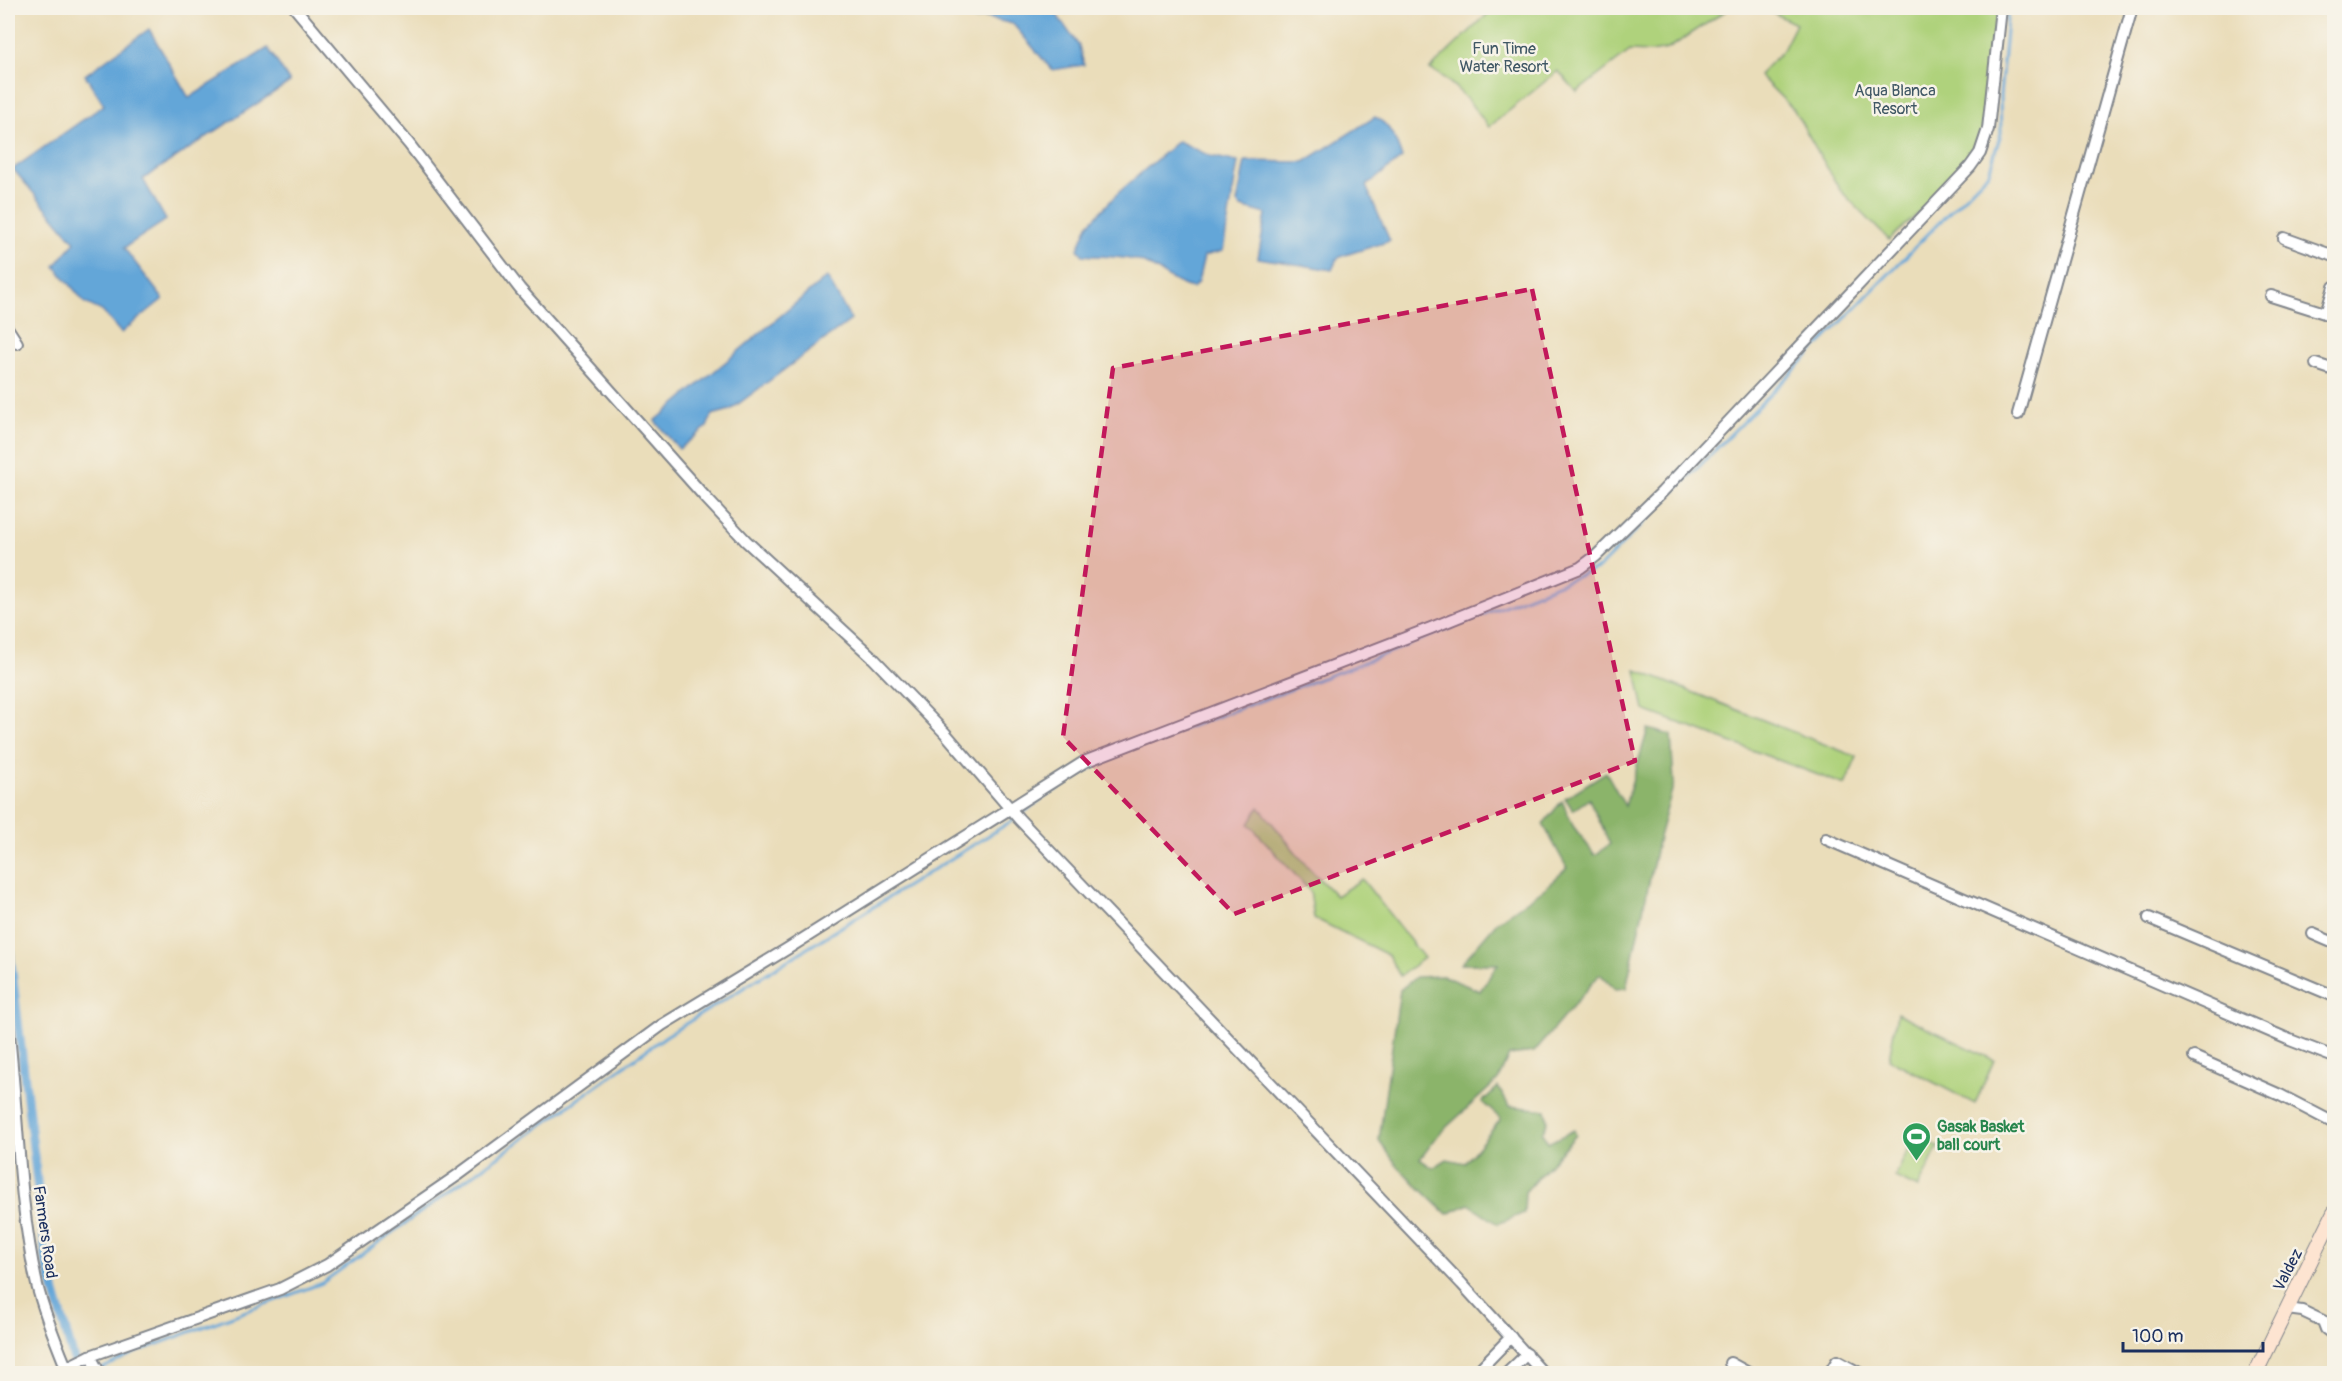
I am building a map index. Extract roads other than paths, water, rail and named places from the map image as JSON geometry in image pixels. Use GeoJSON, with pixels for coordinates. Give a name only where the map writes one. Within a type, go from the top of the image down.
{"type":"FeatureCollection","features":[{"type":"Feature","properties":{"kind":"street"},"geometry":{"type":"LineString","coordinates":[[295,8],[410,144],[520,289],[697,488],[746,540],[873,658],[945,732],[1014,813],[1544,1374]]}},
{"type":"Feature","properties":{"kind":"street"},"geometry":{"type":"LineString","coordinates":[[53,1374],[67,1366],[94,1364],[280,1289],[327,1264],[458,1175],[662,1025],[1014,813],[1084,762],[1580,568],[1596,556],[1670,483],[1970,167],[1980,153],[1988,129],[2001,8]]}},
{"type":"Feature","properties":{"kind":"street"},"geometry":{"type":"LineString","coordinates":[[2018,414],[2132,8]]}},
{"type":"Feature","properties":{"kind":"street"},"geometry":{"type":"LineString","coordinates":[[2284,238],[2334,256]]}},
{"type":"Feature","properties":{"kind":"street"},"geometry":{"type":"LineString","coordinates":[[2271,296],[2330,315],[2334,287]]}},
{"type":"Feature","properties":{"kind":"street"},"geometry":{"type":"LineString","coordinates":[[8,328],[17,343]]}},
{"type":"Feature","properties":{"kind":"street"},"geometry":{"type":"LineString","coordinates":[[2316,364],[2334,370]]}},
{"type":"Feature","properties":{"kind":"street"},"geometry":{"type":"LineString","coordinates":[[1826,839],[2334,1057]]}},
{"type":"Feature","properties":{"kind":"street"},"geometry":{"type":"LineString","coordinates":[[2149,918],[2334,996]]}},
{"type":"Feature","properties":{"kind":"street"},"geometry":{"type":"LineString","coordinates":[[2313,934],[2334,943]]}},
{"type":"Feature","properties":{"kind":"street","name":"Farmers Road"},"geometry":{"type":"LineString","coordinates":[[8,1026],[34,1271],[49,1325],[67,1366]]}},
{"type":"Feature","properties":{"kind":"street"},"geometry":{"type":"LineString","coordinates":[[2194,1057],[2280,1095],[2334,1123]]}},
{"type":"Feature","properties":{"kind":"street","name":"Valdez"},"geometry":{"type":"LineString","coordinates":[[2255,1374],[2334,1214]]}},
{"type":"Feature","properties":{"kind":"street"},"geometry":{"type":"LineString","coordinates":[[2287,1309],[2302,1311],[2324,1321],[2326,1329],[2334,1335]]}},
{"type":"Feature","properties":{"kind":"street"},"geometry":{"type":"LineString","coordinates":[[1475,1374],[1510,1337]]}},
{"type":"Feature","properties":{"kind":"street"},"geometry":{"type":"LineString","coordinates":[[1506,1374],[1527,1354]]}},
{"type":"Feature","properties":{"kind":"street"},"geometry":{"type":"LineString","coordinates":[[1829,1374],[1837,1361],[1861,1374]]}},
{"type":"Feature","properties":{"kind":"street"},"geometry":{"type":"LineString","coordinates":[[1730,1363],[1750,1374]]}},
{"type":"Feature","properties":{"kind":"water"},"geometry":{"type":"Polygon","coordinates":[[[953,8],[1052,8],[1079,46],[1084,65],[1052,70],[1013,24],[983,17],[976,20],[953,8]]]}},
{"type":"Feature","properties":{"kind":"water"},"geometry":{"type":"Polygon","coordinates":[[[149,29],[189,98],[268,48],[290,82],[143,179],[166,220],[124,248],[163,299],[121,333],[102,311],[85,303],[55,266],[75,242],[13,169],[104,105],[85,75],[149,29]]]}},
{"type":"Feature","properties":{"kind":"water"},"geometry":{"type":"Polygon","coordinates":[[[1375,117],[1389,129],[1402,158],[1366,186],[1390,241],[1342,256],[1337,259],[1332,270],[1258,258],[1266,214],[1241,207],[1237,203],[1245,161],[1304,162],[1375,117]]]}},
{"type":"Feature","properties":{"kind":"water"},"geometry":{"type":"Polygon","coordinates":[[[1178,141],[1210,156],[1238,162],[1223,251],[1204,256],[1198,282],[1193,288],[1139,261],[1083,255],[1078,249],[1088,225],[1118,193],[1178,141]]]}},
{"type":"Feature","properties":{"kind":"water"},"geometry":{"type":"Polygon","coordinates":[[[827,277],[851,320],[730,410],[712,415],[707,427],[679,449],[655,421],[827,277]]]}},
{"type":"Feature","properties":{"kind":"waterway"},"geometry":{"type":"LineString","coordinates":[[1175,732],[1352,667],[1599,568],[1989,172],[2001,133],[2000,96],[2008,8]]}},
{"type":"Feature","properties":{"kind":"waterway"},"geometry":{"type":"LineString","coordinates":[[1020,815],[1042,798],[1108,758]]}},
{"type":"Feature","properties":{"kind":"waterway"},"geometry":{"type":"LineString","coordinates":[[91,1374],[136,1352],[322,1283],[666,1036],[1015,819]]}},
{"type":"Feature","properties":{"kind":"waterway"},"geometry":{"type":"LineString","coordinates":[[8,938],[47,1265],[78,1374]]}},
{"type":"Feature","properties":{"kind":"place","name":"Gasak Basket ball court"},"geometry":{"type":"Point","coordinates":[1916,1162]}},
{"type":"Feature","properties":{"kind":"park label","name":"Fun Time Water Resort"},"geometry":{"type":"Point","coordinates":[1504,58]}},
{"type":"Feature","properties":{"kind":"park label","name":"Aqua Blanca Resort"},"geometry":{"type":"Point","coordinates":[1895,100]}}]}
